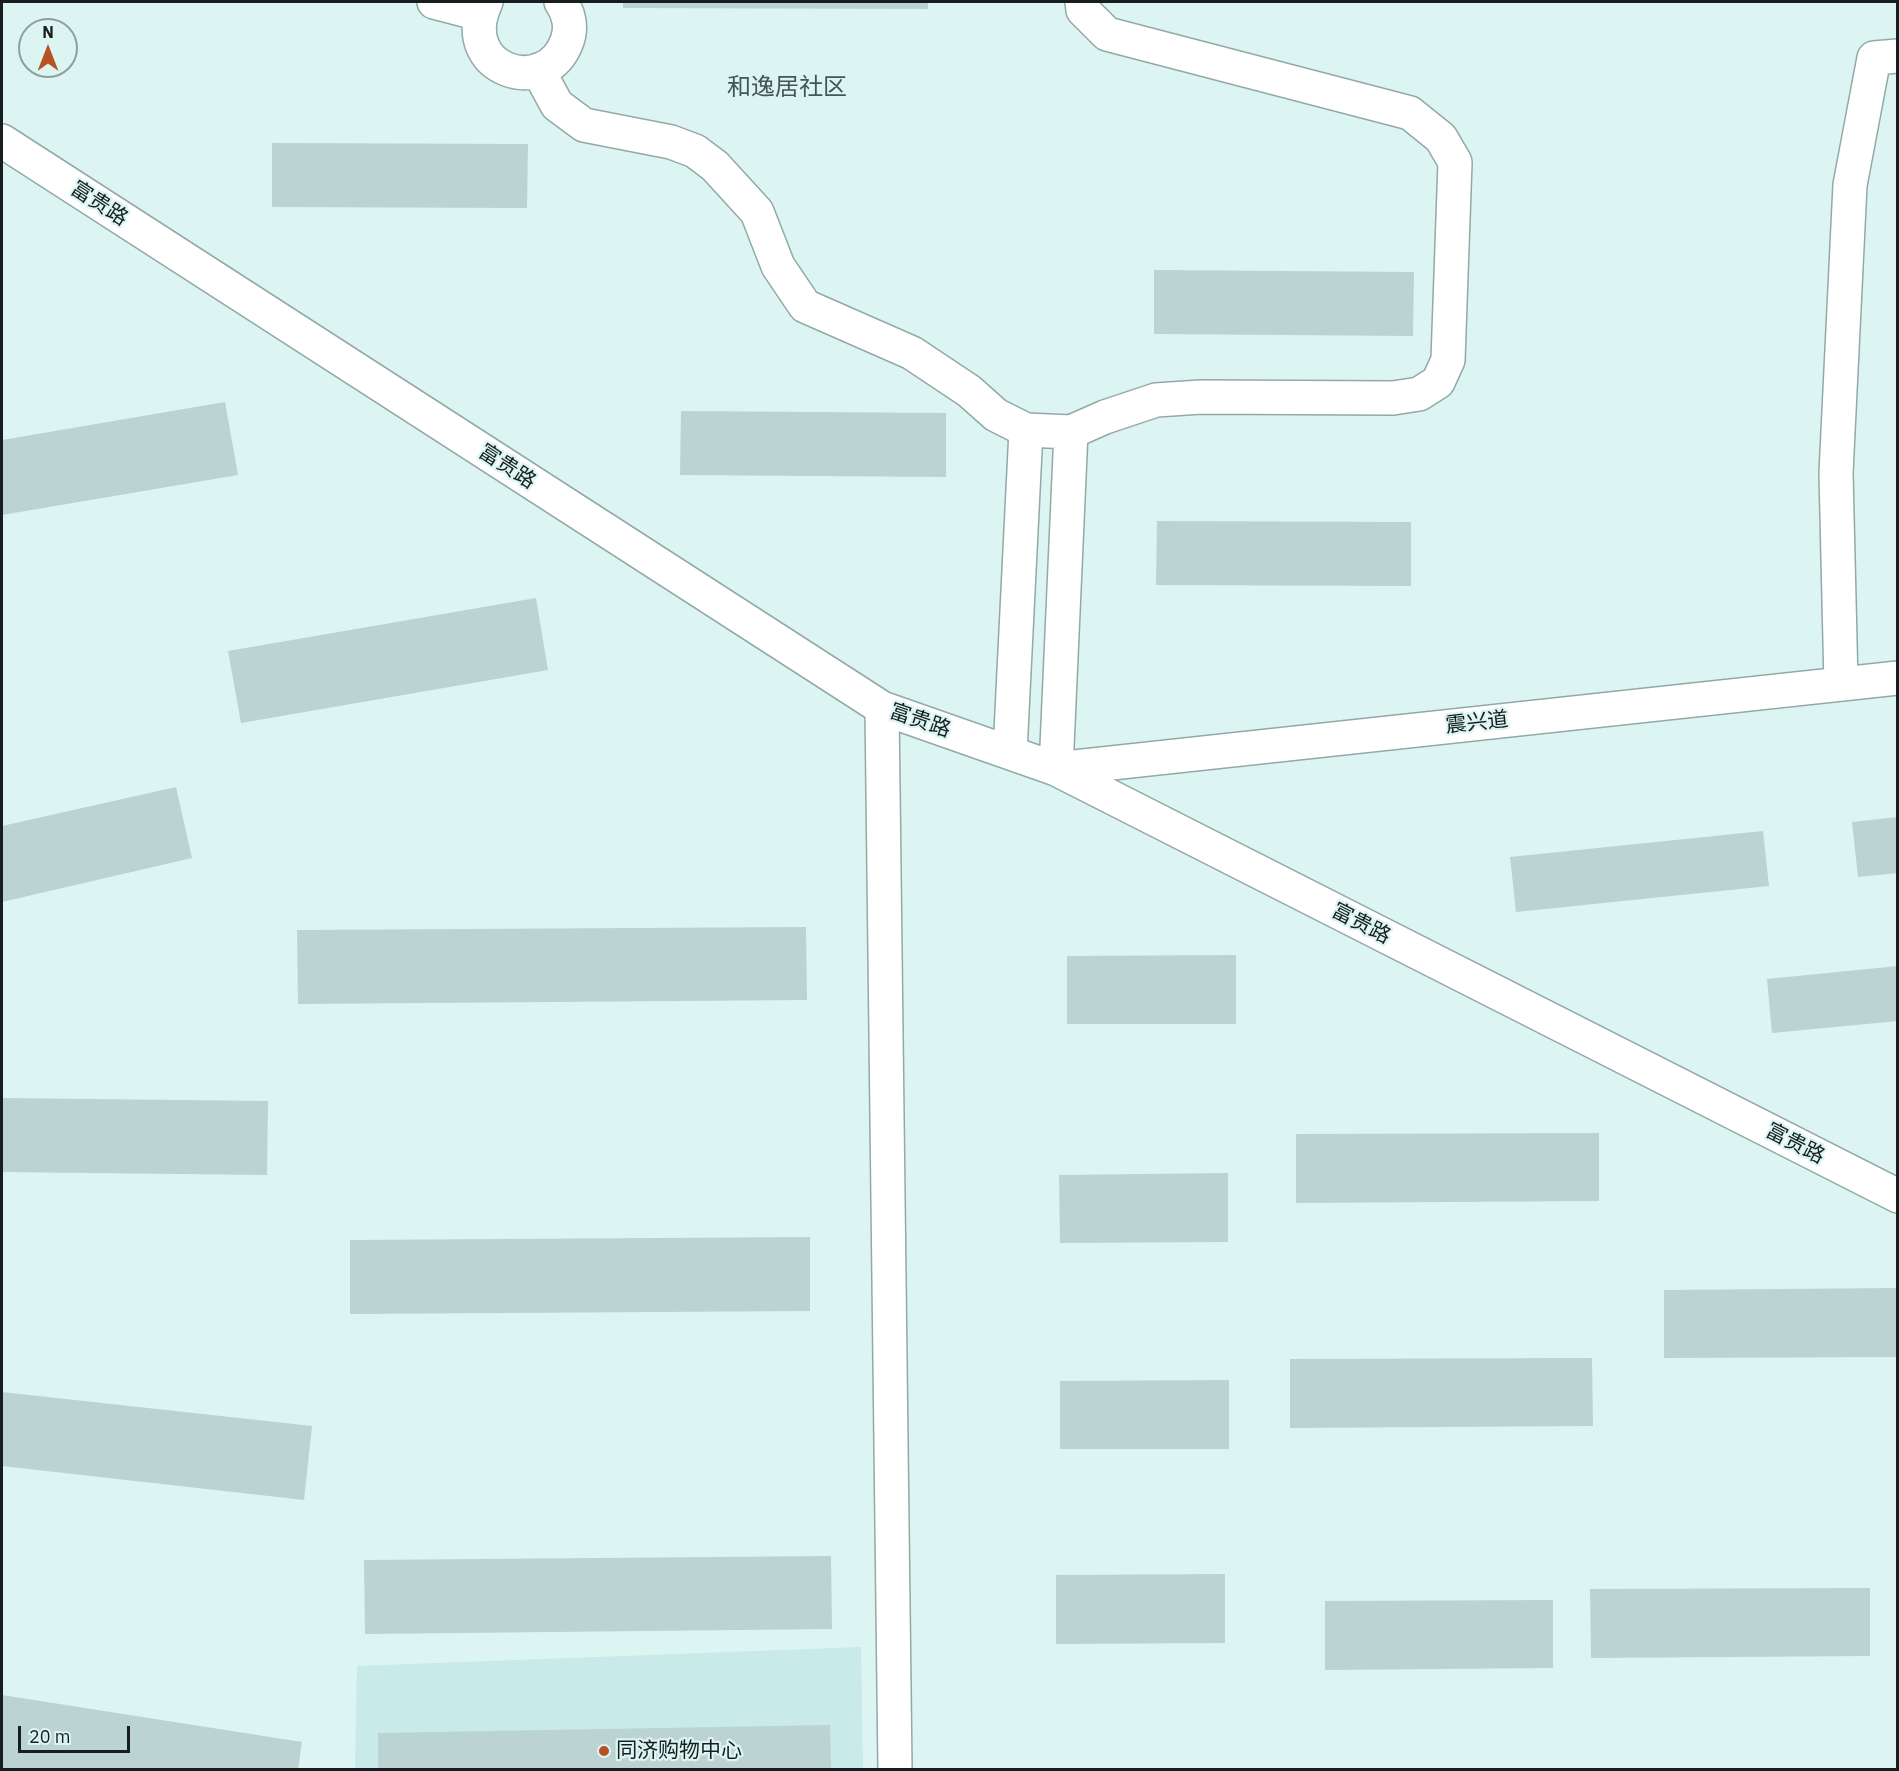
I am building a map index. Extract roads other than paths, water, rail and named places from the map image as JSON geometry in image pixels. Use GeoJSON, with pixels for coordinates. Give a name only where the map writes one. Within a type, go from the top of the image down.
{"type":"FeatureCollection","features":[{"type":"Feature","properties":{"kind":"street"},"geometry":{"type":"LineString","coordinates":[[434,2],[483,8],[478,30],[481,46],[490,59],[503,68],[516,72],[538,70],[556,60],[564,49],[569,35],[569,21],[561,2]]}},
{"type":"Feature","properties":{"kind":"street"},"geometry":{"type":"LineString","coordinates":[[538,70],[557,105],[584,125],[671,142],[695,151],[714,166],[757,212],[778,266],[805,306],[912,353],[969,391],[996,416],[1026,430],[1071,432],[1105,417],[1156,400],[1393,398],[1419,394],[1438,382],[1448,360],[1455,162],[1441,138],[1410,113],[1107,34],[1083,10],[1082,2]]}},
{"type":"Feature","properties":{"kind":"street"},"geometry":{"type":"LineString","coordinates":[[1840,684],[1836,473],[1850,185],[1874,58],[1898,56]]}},
{"type":"Feature","properties":{"kind":"street","name":"富贵路"},"geometry":{"type":"LineString","coordinates":[[2,141],[882,708],[1056,769],[1898,1196]]}},
{"type":"Feature","properties":{"kind":"street"},"geometry":{"type":"LineString","coordinates":[[1010,752],[1026,430]]}},
{"type":"Feature","properties":{"kind":"street"},"geometry":{"type":"LineString","coordinates":[[1056,769],[1071,432]]}},
{"type":"Feature","properties":{"kind":"street","name":"震兴道"},"geometry":{"type":"LineString","coordinates":[[1056,769],[1898,678]]}},
{"type":"Feature","properties":{"kind":"street"},"geometry":{"type":"LineString","coordinates":[[882,708],[895,1770]]}},
{"type":"Feature","properties":{"kind":"place","name":"同济购物中心"},"geometry":{"type":"Point","coordinates":[604,1751]}},
{"type":"Feature","properties":{"kind":"district","name":"和逸居社区"},"geometry":{"type":"Point","coordinates":[787,88]}}]}
